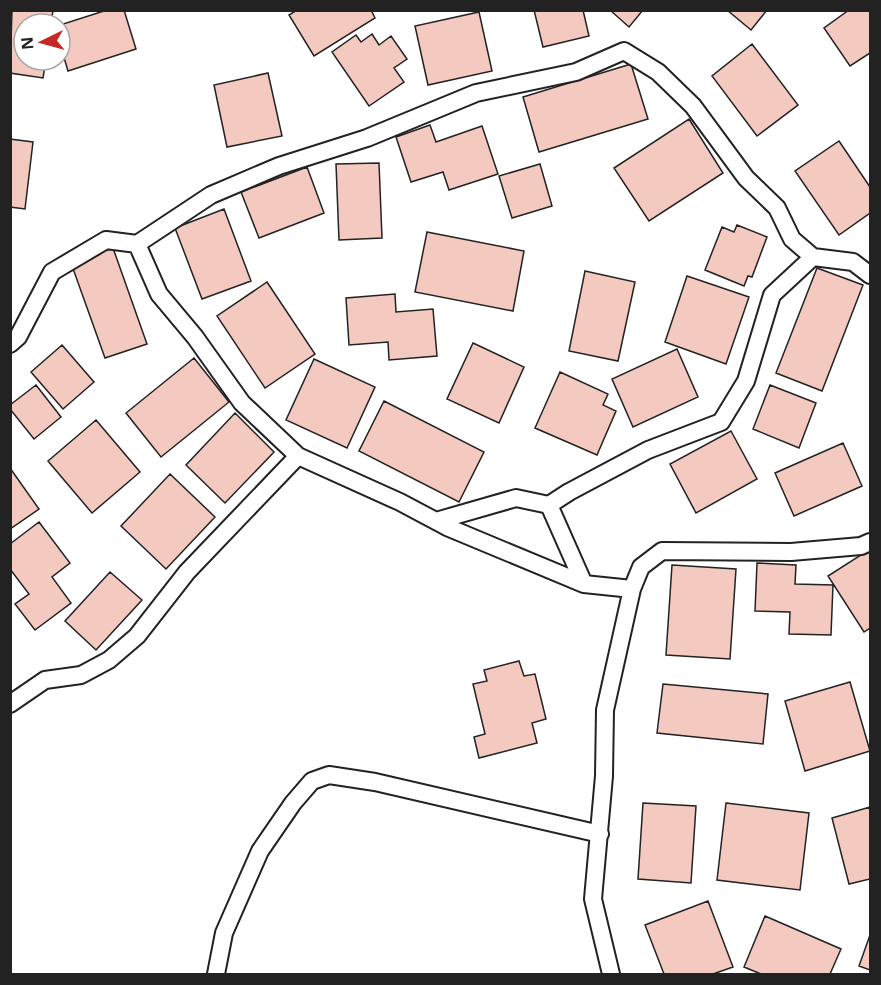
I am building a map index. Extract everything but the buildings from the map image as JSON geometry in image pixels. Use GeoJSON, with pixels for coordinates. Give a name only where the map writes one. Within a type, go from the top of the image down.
{"type":"FeatureCollection","features":[{"type":"Feature","properties":{"kind":"street"},"geometry":{"type":"LineString","coordinates":[[10,344],[18,336],[52,272],[106,240],[137,244],[211,195],[279,166],[367,138],[476,93],[576,72],[624,51],[658,72],[693,106],[746,178],[777,208],[792,239],[813,256],[853,262],[870,275]]}},
{"type":"Feature","properties":{"kind":"street"},"geometry":{"type":"LineString","coordinates":[[137,244],[159,294],[195,337],[242,403],[298,456],[400,502],[436,521],[584,584],[632,589]]}},
{"type":"Feature","properties":{"kind":"street"},"geometry":{"type":"LineString","coordinates":[[436,521],[516,498],[549,505],[648,450],[721,422],[746,381],[772,295],[813,256]]}},
{"type":"Feature","properties":{"kind":"street"},"geometry":{"type":"LineString","coordinates":[[10,704],[45,680],[81,675],[91,670],[109,660],[137,636],[187,572],[298,456]]}},
{"type":"Feature","properties":{"kind":"street"},"geometry":{"type":"LineString","coordinates":[[549,505],[584,584]]}},
{"type":"Feature","properties":{"kind":"street"},"geometry":{"type":"LineString","coordinates":[[611,975],[594,899],[604,776],[606,710],[632,589],[641,567],[662,551],[791,552],[861,546],[870,542]]}},
{"type":"Feature","properties":{"kind":"street"},"geometry":{"type":"LineString","coordinates":[[216,975],[224,933],[260,851],[293,803],[312,782],[320,778],[329,775],[375,782],[600,834]]}}]}
